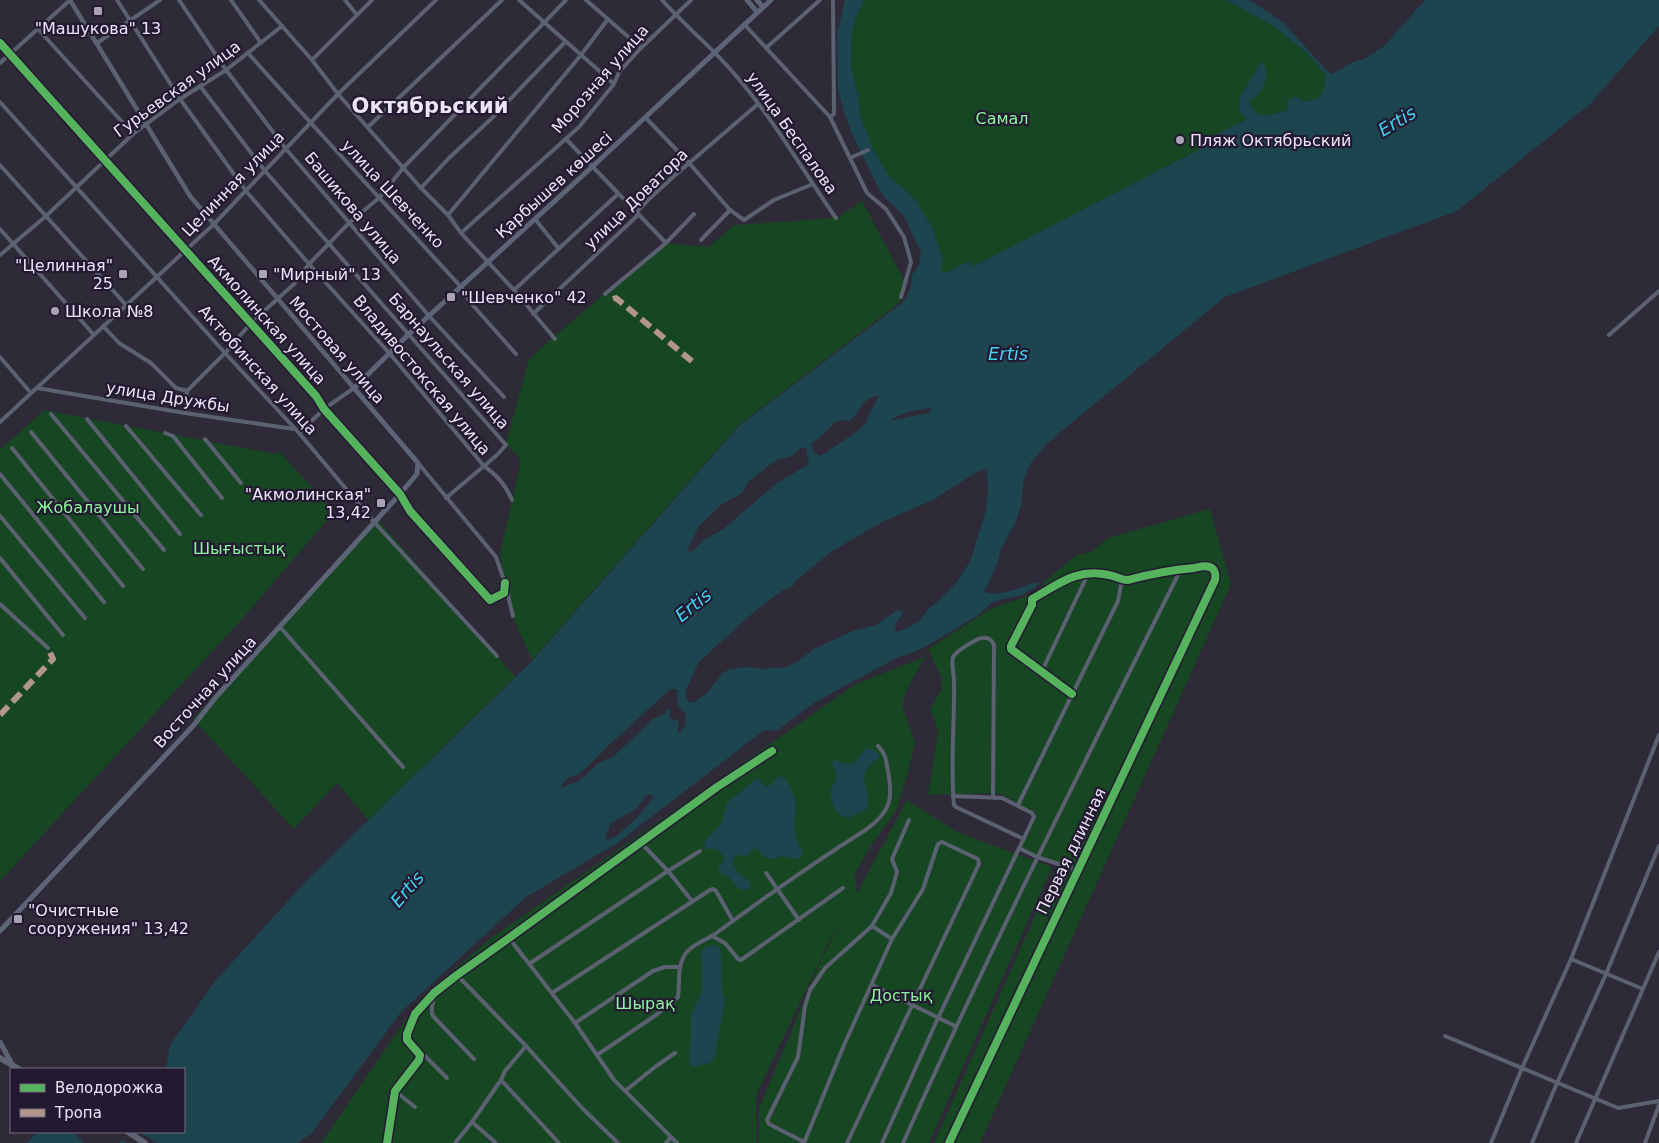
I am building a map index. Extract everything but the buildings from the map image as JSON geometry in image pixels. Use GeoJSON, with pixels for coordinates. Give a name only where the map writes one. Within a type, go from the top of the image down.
{"type":"FeatureCollection","features":[{"type":"Feature","properties":{"kind":"highway"},"geometry":{"type":"LineString","coordinates":[[0,1058],[16,1068]]}},
{"type":"Feature","properties":{"kind":"highway"},"geometry":{"type":"LineString","coordinates":[[130,1133],[145,1143]]}},
{"type":"Feature","properties":{"kind":"main road"},"geometry":{"type":"LineString","coordinates":[[747,0],[757,12]]}},
{"type":"Feature","properties":{"kind":"main road"},"geometry":{"type":"LineString","coordinates":[[757,0],[763,7]]}},
{"type":"Feature","properties":{"kind":"main road","name":"Қарбышев көшесі"},"geometry":{"type":"LineString","coordinates":[[354,388],[409,334],[430,317],[771,0]]}},
{"type":"Feature","properties":{"kind":"main road","name":"Мостовая улица"},"geometry":{"type":"LineString","coordinates":[[354,388],[418,463]]}},
{"type":"Feature","properties":{"kind":"main road","name":"Восточная улица"},"geometry":{"type":"LineString","coordinates":[[0,931],[193,726],[216,697],[400,494],[417,474],[418,463]]}},
{"type":"Feature","properties":{"kind":"main road"},"geometry":{"type":"LineString","coordinates":[[0,1042],[16,1068]]}},
{"type":"Feature","properties":{"kind":"street"},"geometry":{"type":"LineString","coordinates":[[0,63],[70,0]]}},
{"type":"Feature","properties":{"kind":"street","name":"Мостовая улица"},"geometry":{"type":"LineString","coordinates":[[70,0],[190,196],[354,388]]}},
{"type":"Feature","properties":{"kind":"street","name":"Владивостокская улица"},"geometry":{"type":"LineString","coordinates":[[117,0],[180,99],[246,191],[390,354],[484,466],[507,487],[512,500]]}},
{"type":"Feature","properties":{"kind":"street"},"geometry":{"type":"LineString","coordinates":[[97,43],[160,0]]}},
{"type":"Feature","properties":{"kind":"street","name":"Башикова улица"},"geometry":{"type":"LineString","coordinates":[[179,0],[226,70],[286,149],[348,224],[504,398]]}},
{"type":"Feature","properties":{"kind":"street"},"geometry":{"type":"LineString","coordinates":[[231,0],[261,43]]}},
{"type":"Feature","properties":{"kind":"street"},"geometry":{"type":"LineString","coordinates":[[259,0],[312,60],[338,94],[421,188],[448,215],[461,233],[514,290],[555,339]]}},
{"type":"Feature","properties":{"kind":"street"},"geometry":{"type":"LineString","coordinates":[[345,0],[356,15]]}},
{"type":"Feature","properties":{"kind":"street"},"geometry":{"type":"LineString","coordinates":[[312,60],[372,0]]}},
{"type":"Feature","properties":{"kind":"street","name":"Целинная улица"},"geometry":{"type":"LineString","coordinates":[[0,422],[214,224],[338,94],[436,0]]}},
{"type":"Feature","properties":{"kind":"street"},"geometry":{"type":"LineString","coordinates":[[368,128],[502,0]]}},
{"type":"Feature","properties":{"kind":"street"},"geometry":{"type":"LineString","coordinates":[[519,0],[614,84]]}},
{"type":"Feature","properties":{"kind":"street"},"geometry":{"type":"LineString","coordinates":[[185,413],[187,391],[225,353],[251,323],[294,284],[309,264],[348,224],[380,197],[403,168],[566,0]]}},
{"type":"Feature","properties":{"kind":"street"},"geometry":{"type":"LineString","coordinates":[[586,0],[641,48]]}},
{"type":"Feature","properties":{"kind":"street","name":"улица Беспалова"},"geometry":{"type":"LineString","coordinates":[[662,0],[737,76],[836,218]]}},
{"type":"Feature","properties":{"kind":"street","name":"Морозная улица"},"geometry":{"type":"LineString","coordinates":[[461,233],[579,127],[614,84],[618,72],[691,0]]}},
{"type":"Feature","properties":{"kind":"street"},"geometry":{"type":"LineString","coordinates":[[766,48],[820,0]]}},
{"type":"Feature","properties":{"kind":"street"},"geometry":{"type":"LineString","coordinates":[[830,117],[834,114],[833,0]]}},
{"type":"Feature","properties":{"kind":"street"},"geometry":{"type":"LineString","coordinates":[[448,215],[581,56],[608,19]]}},
{"type":"Feature","properties":{"kind":"street"},"geometry":{"type":"LineString","coordinates":[[744,24],[830,117],[867,193],[886,209],[904,237],[911,262],[901,297]]}},
{"type":"Feature","properties":{"kind":"street","name":"Гурьевская улица"},"geometry":{"type":"LineString","coordinates":[[0,255],[46,216],[133,134],[180,99],[226,70],[282,26]]}},
{"type":"Feature","properties":{"kind":"street"},"geometry":{"type":"LineString","coordinates":[[38,29],[133,134]]}},
{"type":"Feature","properties":{"kind":"street"},"geometry":{"type":"LineString","coordinates":[[421,188],[565,42]]}},
{"type":"Feature","properties":{"kind":"street","name":"Акмолинская улица"},"geometry":{"type":"LineString","coordinates":[[0,44],[316,396],[324,409],[400,494],[410,511],[490,600],[504,593],[505,583]]}},
{"type":"Feature","properties":{"kind":"street","name":"улица Шевченко"},"geometry":{"type":"LineString","coordinates":[[248,53],[461,287],[470,302],[516,354]]}},
{"type":"Feature","properties":{"kind":"street","name":"Барнаульская улица"},"geometry":{"type":"LineString","coordinates":[[200,86],[265,171],[506,445],[484,466]]}},
{"type":"Feature","properties":{"kind":"street","name":"Актюбинская улица"},"geometry":{"type":"LineString","coordinates":[[0,102],[297,431],[374,522],[497,656]]}},
{"type":"Feature","properties":{"kind":"street","name":"улица Доватора"},"geometry":{"type":"LineString","coordinates":[[533,314],[637,216],[636,213],[648,200],[758,104]]}},
{"type":"Feature","properties":{"kind":"street"},"geometry":{"type":"LineString","coordinates":[[645,117],[730,210],[744,220],[774,200],[813,184]]}},
{"type":"Feature","properties":{"kind":"street"},"geometry":{"type":"LineString","coordinates":[[566,139],[666,243]]}},
{"type":"Feature","properties":{"kind":"street"},"geometry":{"type":"LineString","coordinates":[[850,158],[868,150]]}},
{"type":"Feature","properties":{"kind":"street"},"geometry":{"type":"LineString","coordinates":[[0,164],[126,305]]}},
{"type":"Feature","properties":{"kind":"street"},"geometry":{"type":"LineString","coordinates":[[514,290],[618,194]]}},
{"type":"Feature","properties":{"kind":"street"},"geometry":{"type":"LineString","coordinates":[[701,240],[730,210]]}},
{"type":"Feature","properties":{"kind":"street"},"geometry":{"type":"LineString","coordinates":[[604,294],[666,243],[694,214]]}},
{"type":"Feature","properties":{"kind":"street"},"geometry":{"type":"LineString","coordinates":[[535,219],[559,249]]}},
{"type":"Feature","properties":{"kind":"street"},"geometry":{"type":"LineString","coordinates":[[0,229],[94,335]]}},
{"type":"Feature","properties":{"kind":"street"},"geometry":{"type":"LineString","coordinates":[[1609,335],[1659,291]]}},
{"type":"Feature","properties":{"kind":"street"},"geometry":{"type":"LineString","coordinates":[[103,326],[119,343],[150,363],[176,388],[187,391]]}},
{"type":"Feature","properties":{"kind":"street"},"geometry":{"type":"LineString","coordinates":[[0,357],[31,393]]}},
{"type":"Feature","properties":{"kind":"street","name":"улица Дружбы"},"geometry":{"type":"LineString","coordinates":[[37,388],[297,431]]}},
{"type":"Feature","properties":{"kind":"street"},"geometry":{"type":"LineString","coordinates":[[297,431],[354,388]]}},
{"type":"Feature","properties":{"kind":"street"},"geometry":{"type":"LineString","coordinates":[[52,414],[164,550]]}},
{"type":"Feature","properties":{"kind":"street"},"geometry":{"type":"LineString","coordinates":[[87,419],[180,534]]}},
{"type":"Feature","properties":{"kind":"street"},"geometry":{"type":"LineString","coordinates":[[126,426],[201,515]]}},
{"type":"Feature","properties":{"kind":"street"},"geometry":{"type":"LineString","coordinates":[[31,432],[143,570]]}},
{"type":"Feature","properties":{"kind":"street"},"geometry":{"type":"LineString","coordinates":[[165,433],[173,436],[222,498]]}},
{"type":"Feature","properties":{"kind":"street"},"geometry":{"type":"LineString","coordinates":[[205,439],[241,483]]}},
{"type":"Feature","properties":{"kind":"street"},"geometry":{"type":"LineString","coordinates":[[12,448],[123,586]]}},
{"type":"Feature","properties":{"kind":"street","name":"Мостовая улица"},"geometry":{"type":"LineString","coordinates":[[418,463],[496,557],[513,616]]}},
{"type":"Feature","properties":{"kind":"street"},"geometry":{"type":"LineString","coordinates":[[446,498],[484,466]]}},
{"type":"Feature","properties":{"kind":"street"},"geometry":{"type":"LineString","coordinates":[[0,474],[104,602]]}},
{"type":"Feature","properties":{"kind":"street"},"geometry":{"type":"LineString","coordinates":[[0,516],[85,618]]}},
{"type":"Feature","properties":{"kind":"street"},"geometry":{"type":"LineString","coordinates":[[0,558],[63,635]]}},
{"type":"Feature","properties":{"kind":"street","name":"Первая длинная"},"geometry":{"type":"LineString","coordinates":[[949,1143],[1077,870],[1156,708],[1216,576],[1211,567],[1206,566],[1181,569]]}},
{"type":"Feature","properties":{"kind":"street"},"geometry":{"type":"LineString","coordinates":[[1072,694],[1041,673],[1011,649],[1032,605],[1032,600],[1077,574],[1110,575],[1122,580],[1181,569]]}},
{"type":"Feature","properties":{"kind":"street"},"geometry":{"type":"LineString","coordinates":[[903,1143],[955,1026],[1181,569]]}},
{"type":"Feature","properties":{"kind":"street"},"geometry":{"type":"LineString","coordinates":[[1041,673],[1088,574]]}},
{"type":"Feature","properties":{"kind":"street"},"geometry":{"type":"LineString","coordinates":[[1018,805],[1118,601],[1122,580]]}},
{"type":"Feature","properties":{"kind":"street"},"geometry":{"type":"LineString","coordinates":[[0,604],[48,648]]}},
{"type":"Feature","properties":{"kind":"street"},"geometry":{"type":"LineString","coordinates":[[280,627],[403,767]]}},
{"type":"Feature","properties":{"kind":"street"},"geometry":{"type":"LineString","coordinates":[[993,797],[994,645],[992,640],[981,638],[954,656],[953,660],[952,764],[954,805],[956,808],[1024,839]]}},
{"type":"Feature","properties":{"kind":"street"},"geometry":{"type":"LineString","coordinates":[[1491,1143],[1522,1068],[1572,959],[1659,735]]}},
{"type":"Feature","properties":{"kind":"street"},"geometry":{"type":"LineString","coordinates":[[597,1055],[656,1015],[678,997],[680,967],[685,954],[690,948],[712,936],[776,889],[881,819],[890,799],[890,782],[885,752],[878,746]]}},
{"type":"Feature","properties":{"kind":"street"},"geometry":{"type":"LineString","coordinates":[[448,1078],[425,1056],[420,1055],[407,1040],[407,1034],[415,1014],[434,993],[456,974],[510,938],[717,787],[772,751]]}},
{"type":"Feature","properties":{"kind":"street"},"geometry":{"type":"LineString","coordinates":[[882,1143],[938,1018],[1034,817],[1032,813],[1002,798],[953,796]]}},
{"type":"Feature","properties":{"kind":"street"},"geometry":{"type":"LineString","coordinates":[[847,1143],[979,864],[978,859],[942,842],[938,844],[923,889],[892,939],[844,1045],[804,1143],[769,1124],[767,1120],[798,1057],[805,1006],[810,990],[825,968],[872,926],[892,893],[897,872],[892,859],[909,820]]}},
{"type":"Feature","properties":{"kind":"street"},"geometry":{"type":"LineString","coordinates":[[641,843],[668,870],[692,902]]}},
{"type":"Feature","properties":{"kind":"street"},"geometry":{"type":"LineString","coordinates":[[1532,1143],[1606,974],[1659,846]]}},
{"type":"Feature","properties":{"kind":"street"},"geometry":{"type":"LineString","coordinates":[[1019,848],[1037,857],[1077,870]]}},
{"type":"Feature","properties":{"kind":"street"},"geometry":{"type":"LineString","coordinates":[[529,964],[668,870],[700,851]]}},
{"type":"Feature","properties":{"kind":"street"},"geometry":{"type":"LineString","coordinates":[[766,873],[799,920]]}},
{"type":"Feature","properties":{"kind":"street"},"geometry":{"type":"LineString","coordinates":[[712,936],[725,943],[741,960],[843,888]]}},
{"type":"Feature","properties":{"kind":"street"},"geometry":{"type":"LineString","coordinates":[[552,993],[713,889],[716,891],[732,921]]}},
{"type":"Feature","properties":{"kind":"street"},"geometry":{"type":"LineString","coordinates":[[872,926],[892,939]]}},
{"type":"Feature","properties":{"kind":"street"},"geometry":{"type":"LineString","coordinates":[[510,938],[575,1024],[614,1080],[677,1143]]}},
{"type":"Feature","properties":{"kind":"street"},"geometry":{"type":"LineString","coordinates":[[1576,1143],[1659,952]]}},
{"type":"Feature","properties":{"kind":"street"},"geometry":{"type":"LineString","coordinates":[[1572,959],[1643,989]]}},
{"type":"Feature","properties":{"kind":"street"},"geometry":{"type":"LineString","coordinates":[[575,1024],[653,971],[665,967],[680,967]]}},
{"type":"Feature","properties":{"kind":"street"},"geometry":{"type":"LineString","coordinates":[[456,974],[526,1046],[582,1108],[618,1143]]}},
{"type":"Feature","properties":{"kind":"street"},"geometry":{"type":"LineString","coordinates":[[872,985],[955,1026]]}},
{"type":"Feature","properties":{"kind":"street"},"geometry":{"type":"LineString","coordinates":[[434,993],[431,1008],[433,1016],[474,1059]]}},
{"type":"Feature","properties":{"kind":"street"},"geometry":{"type":"LineString","coordinates":[[1445,1036],[1618,1108],[1659,1101]]}},
{"type":"Feature","properties":{"kind":"street"},"geometry":{"type":"LineString","coordinates":[[455,1143],[472,1122],[501,1080],[505,1071],[526,1046]]}},
{"type":"Feature","properties":{"kind":"street"},"geometry":{"type":"LineString","coordinates":[[625,1092],[675,1053]]}},
{"type":"Feature","properties":{"kind":"street"},"geometry":{"type":"LineString","coordinates":[[387,1143],[395,1091],[419,1060],[420,1055]]}},
{"type":"Feature","properties":{"kind":"street"},"geometry":{"type":"LineString","coordinates":[[501,1080],[559,1143]]}},
{"type":"Feature","properties":{"kind":"street"},"geometry":{"type":"LineString","coordinates":[[395,1091],[415,1107]]}},
{"type":"Feature","properties":{"kind":"street"},"geometry":{"type":"LineString","coordinates":[[1645,1143],[1659,1105]]}},
{"type":"Feature","properties":{"kind":"street"},"geometry":{"type":"LineString","coordinates":[[472,1122],[496,1143]]}},
{"type":"Feature","properties":{"kind":"street"},"geometry":{"type":"LineString","coordinates":[[666,1143],[671,1137]]}},
{"type":"Feature","properties":{"kind":"green space","name":"Самал"},"geometry":{"type":"Polygon","coordinates":[[[864,0],[1226,0],[1272,25],[1307,53],[1326,75],[1324,88],[1320,97],[1304,102],[1297,97],[1288,110],[1270,115],[1259,115],[1252,108],[1249,101],[1260,92],[1240,97],[1246,120],[1218,133],[1210,144],[972,267],[969,261],[947,272],[941,272],[943,260],[933,229],[915,199],[889,176],[874,151],[860,116],[858,96],[851,65],[852,33],[857,14],[864,0]]]}},
{"type":"Feature","properties":{"kind":"green space"},"geometry":{"type":"Polygon","coordinates":[[[862,201],[907,286],[899,303],[738,426],[532,660],[513,618],[500,554],[521,461],[506,443],[529,359],[665,243],[709,247],[734,225],[837,218],[862,201]]]}},
{"type":"Feature","properties":{"kind":"green space","name":"Жобалаушы"},"geometry":{"type":"Polygon","coordinates":[[[44,410],[276,454],[279,451],[334,512],[244,617],[0,881],[0,450],[44,410]]]}},
{"type":"Feature","properties":{"kind":"green space"},"geometry":{"type":"Polygon","coordinates":[[[1210,509],[1231,584],[980,1143],[934,1143],[1058,864],[1019,848],[1036,813],[999,793],[928,795],[938,731],[930,709],[941,690],[942,679],[928,649],[992,608],[1039,590],[1045,581],[1077,555],[1091,552],[1108,538],[1210,509]]]}},
{"type":"Feature","properties":{"kind":"green space"},"geometry":{"type":"Polygon","coordinates":[[[379,521],[515,677],[368,820],[337,783],[294,829],[193,719],[379,521]]]}},
{"type":"Feature","properties":{"kind":"green space","name":"Шырақ"},"geometry":{"type":"Polygon","coordinates":[[[925,657],[908,687],[902,705],[915,743],[907,775],[897,809],[868,850],[855,873],[857,893],[907,800],[957,832],[1052,867],[929,1143],[759,1143],[759,1108],[821,961],[842,920],[830,940],[756,1095],[757,1143],[321,1143],[420,999],[491,938],[856,684],[925,657]]]}},
{"type":"Feature","properties":{"kind":"water","name":"Ertis"},"geometry":{"type":"Polygon","coordinates":[[[845,0],[864,0],[857,14],[852,33],[851,65],[858,96],[860,116],[874,151],[889,176],[915,199],[933,229],[943,260],[941,272],[947,272],[969,261],[972,267],[1210,144],[1218,133],[1246,120],[1239,110],[1240,97],[1261,61],[1264,64],[1266,73],[1265,81],[1258,94],[1249,101],[1252,108],[1259,115],[1270,115],[1288,110],[1287,102],[1290,98],[1297,97],[1305,102],[1320,97],[1326,75],[1307,53],[1272,25],[1226,0],[1250,0],[1283,22],[1328,72],[1332,74],[1357,60],[1363,60],[1384,46],[1425,0],[1659,0],[1659,26],[1590,104],[1457,211],[1225,297],[1058,434],[1030,464],[1024,479],[1021,505],[1016,522],[1001,548],[997,565],[984,592],[1005,592],[1039,582],[1035,588],[1022,595],[992,603],[977,616],[930,644],[896,658],[814,703],[778,730],[763,731],[616,844],[526,897],[401,1012],[311,1134],[297,1143],[119,1143],[126,1133],[185,1133],[185,1068],[166,1068],[170,1045],[216,980],[309,878],[532,661],[739,426],[902,303],[911,288],[912,275],[920,263],[921,252],[903,215],[884,197],[877,185],[852,134],[838,88],[837,35],[845,0]],[[879,396],[872,397],[864,403],[848,422],[844,420],[836,421],[812,443],[812,448],[815,452],[820,456],[855,433],[866,423],[879,396]],[[930,408],[904,414],[890,421],[931,412],[930,408]],[[800,448],[792,456],[776,460],[748,482],[742,493],[721,505],[699,526],[687,551],[692,551],[704,540],[723,529],[777,483],[809,464],[806,448],[800,448]],[[987,468],[977,472],[933,500],[882,522],[831,552],[795,581],[793,586],[783,590],[755,611],[699,662],[685,692],[688,702],[694,702],[706,694],[723,673],[730,669],[787,667],[814,649],[853,631],[876,625],[897,610],[904,612],[895,625],[896,632],[918,622],[929,608],[955,584],[970,562],[986,510],[988,493],[987,468]],[[669,690],[584,770],[577,775],[569,777],[561,788],[579,781],[599,763],[613,757],[653,719],[664,714],[669,708],[671,712],[669,716],[672,719],[679,720],[677,732],[681,732],[685,725],[686,714],[678,705],[677,690],[669,690]],[[650,794],[645,797],[637,808],[610,824],[608,832],[605,834],[607,840],[616,836],[634,821],[653,798],[650,794]]]}},
{"type":"Feature","properties":{"kind":"water"},"geometry":{"type":"Polygon","coordinates":[[[867,748],[878,753],[880,757],[871,764],[864,776],[868,800],[867,809],[848,818],[836,810],[832,802],[831,787],[836,778],[832,762],[835,760],[850,764],[856,762],[867,748]]]}},
{"type":"Feature","properties":{"kind":"water"},"geometry":{"type":"Polygon","coordinates":[[[780,776],[785,778],[792,789],[795,803],[796,839],[803,851],[802,855],[798,859],[782,856],[772,859],[764,857],[755,847],[748,855],[736,855],[732,863],[739,874],[748,880],[751,886],[748,889],[740,890],[728,876],[719,872],[718,868],[724,860],[723,855],[717,849],[704,849],[705,841],[721,824],[727,803],[756,779],[759,779],[766,787],[780,776]]]}},
{"type":"Feature","properties":{"kind":"water"},"geometry":{"type":"Polygon","coordinates":[[[713,945],[719,947],[721,953],[722,989],[725,999],[715,1055],[712,1062],[693,1067],[689,1061],[691,1016],[702,990],[701,954],[704,948],[713,945]]]}},
{"type":"Feature","properties":{"kind":"water"},"geometry":{"type":"Polygon","coordinates":[[[38,1133],[74,1133],[84,1143],[26,1143],[38,1133]]]}},
{"type":"Feature","properties":{"kind":"pier"},"geometry":{"type":"Polygon","coordinates":[[[123,1133],[142,1133],[157,1143],[127,1143],[119,1138],[123,1133]]]}},
{"type":"Feature","properties":{"kind":"marked path"},"geometry":{"type":"LineString","coordinates":[[613,299],[616,298],[694,363]]}},
{"type":"Feature","properties":{"kind":"marked path"},"geometry":{"type":"LineString","coordinates":[[0,715],[53,659],[48,648]]}},
{"type":"Feature","properties":{"kind":"cycle path"},"geometry":{"type":"LineString","coordinates":[[0,43],[316,396],[324,409],[400,494],[410,511],[490,600],[504,593],[505,583]]}},
{"type":"Feature","properties":{"kind":"cycle path"},"geometry":{"type":"LineString","coordinates":[[949,1143],[1215,580],[1213,569],[1208,566],[1202,566],[1161,572],[1128,580],[1097,573],[1087,574],[1068,579],[1032,599],[1032,605],[1011,649],[1072,694]]}},
{"type":"Feature","properties":{"kind":"cycle path"},"geometry":{"type":"LineString","coordinates":[[387,1143],[395,1091],[419,1060],[420,1055],[407,1040],[407,1034],[415,1014],[434,993],[717,787],[772,751]]}},
{"type":"Feature","properties":{"kind":"place","name":"\"Машукова\" 13"},"geometry":{"type":"Point","coordinates":[98,11]}},
{"type":"Feature","properties":{"kind":"place","name":"Пляж Октябрьский"},"geometry":{"type":"Point","coordinates":[1180,140]}},
{"type":"Feature","properties":{"kind":"place","name":"\"Целинная\" 25"},"geometry":{"type":"Point","coordinates":[123,274]}},
{"type":"Feature","properties":{"kind":"place","name":"\"Мирный\" 13"},"geometry":{"type":"Point","coordinates":[263,274]}},
{"type":"Feature","properties":{"kind":"place","name":"\"Шевченко\" 42"},"geometry":{"type":"Point","coordinates":[451,297]}},
{"type":"Feature","properties":{"kind":"place","name":"Школа №8"},"geometry":{"type":"Point","coordinates":[55,311]}},
{"type":"Feature","properties":{"kind":"place","name":"\"Акмолинская\" 13,42"},"geometry":{"type":"Point","coordinates":[381,503]}},
{"type":"Feature","properties":{"kind":"place","name":"\"Очистные сооружения\" 13,42"},"geometry":{"type":"Point","coordinates":[18,919]}},
{"type":"Feature","properties":{"kind":"district","name":"Октябрьский"},"geometry":{"type":"Point","coordinates":[430,106]}},
{"type":"Feature","properties":{"kind":"park label","name":"Шығыстық"},"geometry":{"type":"Point","coordinates":[239,548]}},
{"type":"Feature","properties":{"kind":"park label","name":"Достық"},"geometry":{"type":"Point","coordinates":[901,995]}}]}
